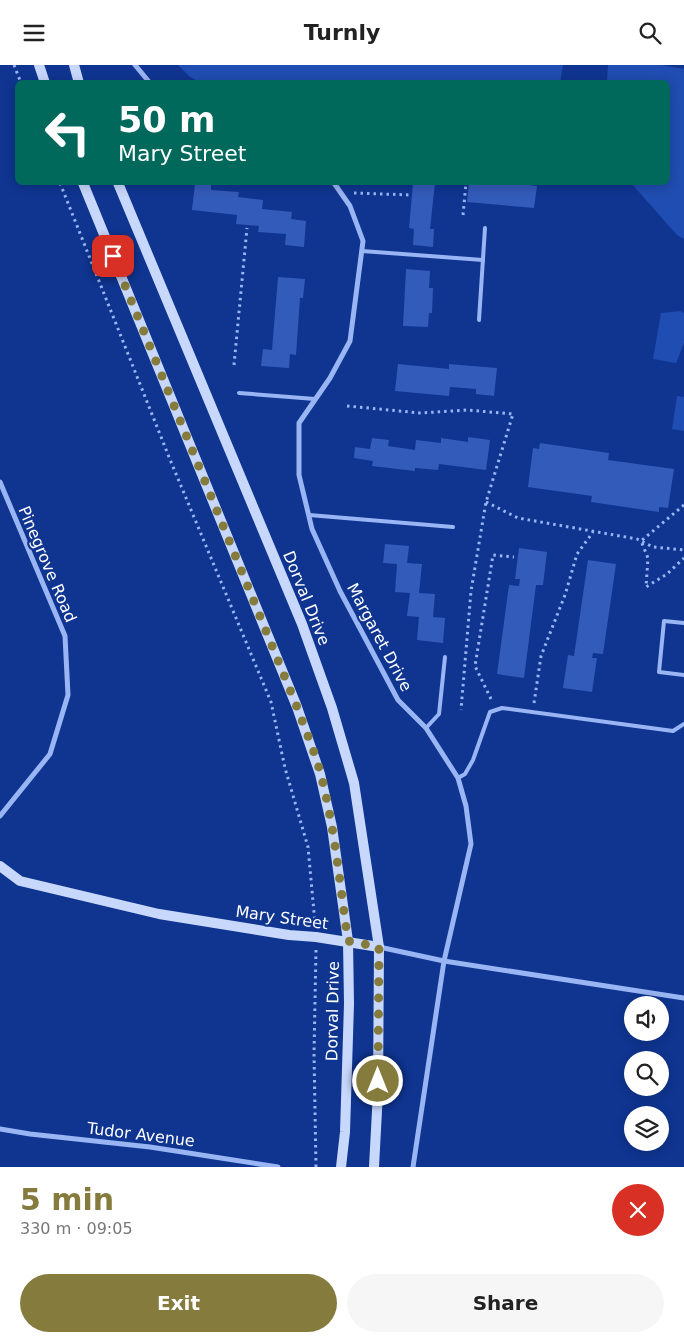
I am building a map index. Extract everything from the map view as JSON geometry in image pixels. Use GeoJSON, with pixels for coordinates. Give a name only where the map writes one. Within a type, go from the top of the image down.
{"type":"FeatureCollection","features":[{"type":"Feature","properties":{"kind":"main road"},"geometry":{"type":"LineString","coordinates":[[39,65],[43,80]]}},
{"type":"Feature","properties":{"kind":"main road"},"geometry":{"type":"LineString","coordinates":[[74,65],[78,80]]}},
{"type":"Feature","properties":{"kind":"main road","name":"Dorval Drive"},"geometry":{"type":"LineString","coordinates":[[84,185],[297,707],[320,774],[332,827],[348,941],[349,1014],[345,1132],[341,1167]]}},
{"type":"Feature","properties":{"kind":"main road","name":"Dorval Drive"},"geometry":{"type":"LineString","coordinates":[[119,185],[291,598],[332,708],[354,783],[379,947],[378,1092],[374,1167]]}},
{"type":"Feature","properties":{"kind":"main road","name":"Mary Street"},"geometry":{"type":"LineString","coordinates":[[0,866],[20,881],[159,914],[379,947]]}},
{"type":"Feature","properties":{"kind":"street"},"geometry":{"type":"LineString","coordinates":[[135,65],[148,80]]}},
{"type":"Feature","properties":{"kind":"street","name":"Margaret Drive"},"geometry":{"type":"LineString","coordinates":[[335,185],[350,206],[363,241],[362,251],[350,341],[330,378],[299,423],[298,475],[312,529],[340,591],[398,699],[426,728],[458,777],[466,806],[471,844],[444,961],[413,1167]]}},
{"type":"Feature","properties":{"kind":"street","name":"Pinegrove Road"},"geometry":{"type":"LineString","coordinates":[[0,816],[50,754],[68,695],[65,636],[1,486]]}},
{"type":"Feature","properties":{"kind":"street","name":"Mary Street"},"geometry":{"type":"LineString","coordinates":[[379,947],[444,961],[684,998]]}},
{"type":"Feature","properties":{"kind":"street","name":"Tudor Avenue"},"geometry":{"type":"LineString","coordinates":[[0,1129],[150,1147],[278,1167]]}},
{"type":"Feature","properties":{"kind":"lane"},"geometry":{"type":"LineString","coordinates":[[479,320],[485,227]]}},
{"type":"Feature","properties":{"kind":"lane"},"geometry":{"type":"LineString","coordinates":[[362,251],[483,260]]}},
{"type":"Feature","properties":{"kind":"lane"},"geometry":{"type":"LineString","coordinates":[[239,393],[315,399]]}},
{"type":"Feature","properties":{"kind":"lane"},"geometry":{"type":"LineString","coordinates":[[309,515],[453,527]]}},
{"type":"Feature","properties":{"kind":"lane"},"geometry":{"type":"LineString","coordinates":[[684,623],[664,621],[659,672],[684,675]]}},
{"type":"Feature","properties":{"kind":"lane"},"geometry":{"type":"LineString","coordinates":[[426,728],[439,714],[445,657]]}},
{"type":"Feature","properties":{"kind":"lane"},"geometry":{"type":"LineString","coordinates":[[458,777],[465,774],[473,760],[490,713],[502,708],[673,731],[684,724]]}},
{"type":"Feature","properties":{"kind":"path"},"geometry":{"type":"LineString","coordinates":[[14,65],[20,80]]}},
{"type":"Feature","properties":{"kind":"path"},"geometry":{"type":"LineString","coordinates":[[61,185],[271,702],[285,769],[308,847],[316,937],[314,1053],[316,1167]]}},
{"type":"Feature","properties":{"kind":"path"},"geometry":{"type":"LineString","coordinates":[[464,215],[466,185]]}},
{"type":"Feature","properties":{"kind":"path"},"geometry":{"type":"LineString","coordinates":[[340,192],[411,195]]}},
{"type":"Feature","properties":{"kind":"path"},"geometry":{"type":"LineString","coordinates":[[234,365],[247,227]]}},
{"type":"Feature","properties":{"kind":"path"},"geometry":{"type":"LineString","coordinates":[[347,405],[420,413],[467,410],[513,414],[486,502],[471,591],[461,710]]}},
{"type":"Feature","properties":{"kind":"path"},"geometry":{"type":"LineString","coordinates":[[486,502],[518,518],[637,539],[653,547],[684,550]]}},
{"type":"Feature","properties":{"kind":"path"},"geometry":{"type":"LineString","coordinates":[[642,541],[684,505]]}},
{"type":"Feature","properties":{"kind":"path"},"geometry":{"type":"LineString","coordinates":[[533,711],[541,656],[565,595],[577,554],[593,531]]}},
{"type":"Feature","properties":{"kind":"path"},"geometry":{"type":"LineString","coordinates":[[642,541],[648,558],[646,587],[667,574],[684,558]]}},
{"type":"Feature","properties":{"kind":"path"},"geometry":{"type":"LineString","coordinates":[[491,699],[475,666],[493,555],[514,557]]}},
{"type":"Feature","properties":{"kind":"shaded area"},"geometry":{"type":"Polygon","coordinates":[[[178,65],[563,65],[560,80],[196,80],[178,65]]]}},
{"type":"Feature","properties":{"kind":"shaded area"},"geometry":{"type":"Polygon","coordinates":[[[608,65],[661,65],[684,69],[684,239],[677,235],[633,185],[670,185],[670,80],[607,80],[608,65]]]}},
{"type":"Feature","properties":{"kind":"shaded area"},"geometry":{"type":"Polygon","coordinates":[[[681,311],[684,313],[684,343],[676,363],[653,359],[661,313],[681,311]]]}},
{"type":"Feature","properties":{"kind":"shaded area"},"geometry":{"type":"Polygon","coordinates":[[[677,396],[684,397],[684,431],[672,429],[677,396]]]}},
{"type":"Feature","properties":{"kind":"building"},"geometry":{"type":"Polygon","coordinates":[[[195,185],[211,185],[211,190],[239,192],[238,197],[263,200],[262,209],[292,212],[291,219],[306,221],[304,247],[285,245],[286,234],[258,232],[259,226],[236,224],[237,215],[192,210],[195,185]]]}},
{"type":"Feature","properties":{"kind":"building"},"geometry":{"type":"Polygon","coordinates":[[[413,185],[435,185],[430,229],[434,229],[433,247],[413,245],[414,229],[409,228],[413,185]]]}},
{"type":"Feature","properties":{"kind":"building"},"geometry":{"type":"Polygon","coordinates":[[[469,185],[537,186],[534,208],[467,202],[469,185]]]}},
{"type":"Feature","properties":{"kind":"building"},"geometry":{"type":"Polygon","coordinates":[[[406,269],[430,271],[429,288],[433,288],[432,313],[429,313],[428,327],[403,326],[406,269]]]}},
{"type":"Feature","properties":{"kind":"building"},"geometry":{"type":"Polygon","coordinates":[[[278,277],[305,279],[303,298],[300,298],[296,355],[290,354],[289,368],[261,366],[263,349],[272,350],[278,277]]]}},
{"type":"Feature","properties":{"kind":"building"},"geometry":{"type":"Polygon","coordinates":[[[398,364],[449,369],[449,364],[497,368],[494,396],[476,394],[476,389],[450,387],[449,396],[395,391],[398,364]]]}},
{"type":"Feature","properties":{"kind":"building"},"geometry":{"type":"Polygon","coordinates":[[[468,437],[490,440],[486,470],[439,464],[438,470],[415,468],[415,471],[372,466],[373,461],[354,458],[355,447],[370,449],[372,438],[389,440],[388,446],[415,450],[416,440],[441,443],[441,438],[468,442],[468,437]]]}},
{"type":"Feature","properties":{"kind":"building"},"geometry":{"type":"Polygon","coordinates":[[[540,443],[609,453],[608,460],[674,469],[668,508],[659,507],[659,512],[591,502],[592,496],[528,487],[533,448],[539,449],[540,443]]]}},
{"type":"Feature","properties":{"kind":"building"},"geometry":{"type":"Polygon","coordinates":[[[385,544],[409,546],[407,563],[422,564],[419,593],[435,594],[433,617],[445,618],[443,643],[417,640],[419,617],[407,616],[410,593],[395,592],[397,564],[383,563],[385,544]]]}},
{"type":"Feature","properties":{"kind":"building"},"geometry":{"type":"Polygon","coordinates":[[[519,548],[547,552],[543,585],[536,585],[524,678],[497,674],[509,585],[519,586],[520,579],[515,579],[519,548]]]}},
{"type":"Feature","properties":{"kind":"building"},"geometry":{"type":"Polygon","coordinates":[[[588,560],[616,564],[603,654],[593,653],[592,658],[597,658],[592,692],[563,688],[568,655],[574,656],[588,560]]]}},
{"type":"Feature","properties":{"kind":"route"},"geometry":{"type":"LineString","coordinates":[[113,256],[297,707],[315,757],[332,827],[348,941],[379,947],[378,1081]]}}]}
